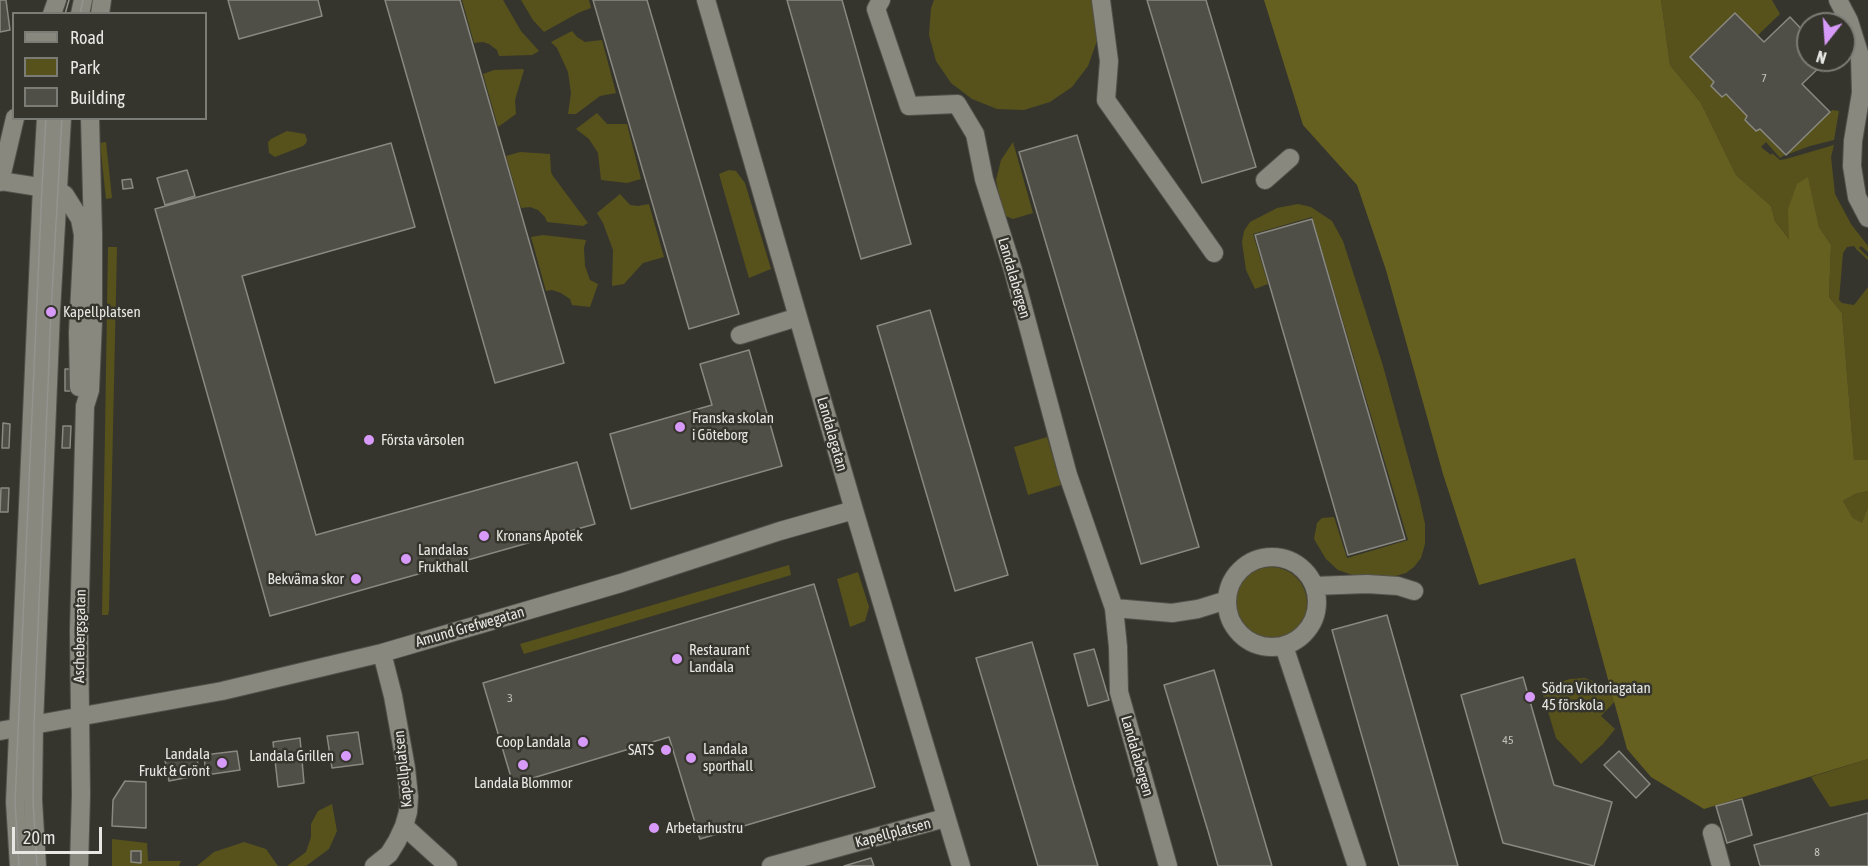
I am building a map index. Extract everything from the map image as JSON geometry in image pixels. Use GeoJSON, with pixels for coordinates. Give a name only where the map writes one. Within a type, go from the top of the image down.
{"type":"FeatureCollection","features":[{"type":"Feature","properties":{"kind":"street","name":"Landalagatan"},"geometry":{"type":"LineString","coordinates":[[706,0],[854,510],[961,866]]}},
{"type":"Feature","properties":{"kind":"street","name":"Landalabergen"},"geometry":{"type":"LineString","coordinates":[[881,0],[876,9],[909,106],[957,104],[975,134],[984,179],[1013,270],[1068,475],[1114,608],[1119,692],[1168,866]]}},
{"type":"Feature","properties":{"kind":"street"},"geometry":{"type":"LineString","coordinates":[[1101,0],[1109,62],[1106,100],[1214,253]]}},
{"type":"Feature","properties":{"kind":"street"},"geometry":{"type":"LineString","coordinates":[[1838,0],[1852,28],[1860,56],[1861,93],[1853,141],[1852,166],[1857,198],[1868,218]]}},
{"type":"Feature","properties":{"kind":"street"},"geometry":{"type":"LineString","coordinates":[[15,120],[0,182],[50,188]]}},
{"type":"Feature","properties":{"kind":"street"},"geometry":{"type":"LineString","coordinates":[[19,866],[15,802],[26,725],[50,188],[46,120]]}},
{"type":"Feature","properties":{"kind":"street"},"geometry":{"type":"LineString","coordinates":[[50,188],[62,120]]}},
{"type":"Feature","properties":{"kind":"street","name":"Aschebergsgatan"},"geometry":{"type":"LineString","coordinates":[[79,866],[81,795],[79,631],[85,406],[90,390],[93,321],[90,120]]}},
{"type":"Feature","properties":{"kind":"street"},"geometry":{"type":"LineString","coordinates":[[1264,180],[1290,158]]}},
{"type":"Feature","properties":{"kind":"street","name":"Aschebergsgatan"},"geometry":{"type":"LineString","coordinates":[[50,188],[65,195],[80,219],[82,235],[78,332],[79,390],[85,406]]}},
{"type":"Feature","properties":{"kind":"street"},"geometry":{"type":"LineString","coordinates":[[740,335],[798,317]]}},
{"type":"Feature","properties":{"kind":"street","name":"Amund Grefwegatan"},"geometry":{"type":"LineString","coordinates":[[0,731],[222,691],[382,653],[621,583],[854,510]]}},
{"type":"Feature","properties":{"kind":"street"},"geometry":{"type":"LineString","coordinates":[[1262,558],[1281,558],[1295,563],[1307,573],[1314,586],[1317,606],[1311,625],[1302,636],[1284,646],[1268,647],[1247,640],[1232,622],[1227,600],[1229,587],[1235,576],[1245,566],[1262,558]]}},
{"type":"Feature","properties":{"kind":"street"},"geometry":{"type":"LineString","coordinates":[[1314,586],[1366,584],[1398,586],[1414,591]]}},
{"type":"Feature","properties":{"kind":"street"},"geometry":{"type":"LineString","coordinates":[[1114,608],[1172,613],[1198,609],[1227,600]]}},
{"type":"Feature","properties":{"kind":"street"},"geometry":{"type":"LineString","coordinates":[[1284,646],[1357,866]]}},
{"type":"Feature","properties":{"kind":"street","name":"Kapellplatsen"},"geometry":{"type":"LineString","coordinates":[[382,653],[393,696],[406,768],[409,797],[404,826],[448,866]]}},
{"type":"Feature","properties":{"kind":"street"},"geometry":{"type":"LineString","coordinates":[[0,717],[26,725]]}},
{"type":"Feature","properties":{"kind":"street"},"geometry":{"type":"LineString","coordinates":[[26,725],[37,866]]}},
{"type":"Feature","properties":{"kind":"street","name":"Kapellplatsen"},"geometry":{"type":"LineString","coordinates":[[771,866],[945,818]]}},
{"type":"Feature","properties":{"kind":"street"},"geometry":{"type":"LineString","coordinates":[[374,866],[389,854],[398,842],[404,826]]}},
{"type":"Feature","properties":{"kind":"street"},"geometry":{"type":"LineString","coordinates":[[1712,833],[1720,866]]}},
{"type":"Feature","properties":{"kind":"green space"},"geometry":{"type":"Polygon","coordinates":[[[462,0],[503,0],[521,31],[539,51],[532,55],[499,56],[497,50],[489,44],[474,43],[462,0]]]}},
{"type":"Feature","properties":{"kind":"green space"},"geometry":{"type":"Polygon","coordinates":[[[521,0],[589,0],[591,8],[544,32],[533,20],[521,0]]]}},
{"type":"Feature","properties":{"kind":"green space"},"geometry":{"type":"Polygon","coordinates":[[[934,0],[1093,0],[1098,38],[1088,66],[1072,87],[1050,102],[1024,110],[997,109],[972,99],[951,83],[936,61],[929,35],[931,8],[934,0]]]}},
{"type":"Feature","properties":{"kind":"green space"},"geometry":{"type":"Polygon","coordinates":[[[1661,0],[1772,0],[1780,14],[1756,37],[1734,14],[1690,57],[1714,82],[1722,97],[1726,94],[1747,116],[1745,120],[1755,131],[1760,129],[1785,155],[1780,158],[1766,142],[1761,147],[1771,155],[1772,153],[1780,160],[1834,145],[1831,157],[1835,194],[1851,224],[1868,246],[1868,252],[1861,246],[1859,248],[1868,260],[1854,246],[1847,247],[1843,253],[1839,300],[1842,303],[1854,305],[1868,287],[1868,460],[1854,461],[1842,313],[1829,297],[1831,245],[1819,227],[1808,178],[1790,240],[1775,221],[1771,206],[1736,175],[1701,103],[1670,65],[1661,0]]]}},
{"type":"Feature","properties":{"kind":"green space"},"geometry":{"type":"Polygon","coordinates":[[[572,31],[585,42],[602,40],[616,93],[600,96],[576,114],[568,114],[571,93],[568,72],[557,48],[551,42],[572,31]]]}},
{"type":"Feature","properties":{"kind":"green space"},"geometry":{"type":"Polygon","coordinates":[[[494,70],[524,70],[515,100],[516,114],[498,127],[483,74],[494,70]]]}},
{"type":"Feature","properties":{"kind":"green space"},"geometry":{"type":"Polygon","coordinates":[[[1832,110],[1839,111],[1834,140],[1786,155],[1832,110]]]}},
{"type":"Feature","properties":{"kind":"green space"},"geometry":{"type":"Polygon","coordinates":[[[597,113],[607,124],[627,124],[641,179],[627,183],[601,180],[598,153],[589,139],[576,129],[597,113]]]}},
{"type":"Feature","properties":{"kind":"green space"},"geometry":{"type":"Polygon","coordinates":[[[287,131],[305,134],[306,143],[275,157],[269,153],[268,142],[287,131]]]}},
{"type":"Feature","properties":{"kind":"green space"},"geometry":{"type":"Polygon","coordinates":[[[106,142],[112,198],[106,199],[100,143],[106,142]]]}},
{"type":"Feature","properties":{"kind":"green space"},"geometry":{"type":"Polygon","coordinates":[[[1013,142],[1033,213],[1013,219],[1003,215],[996,180],[1001,160],[1013,142]]]}},
{"type":"Feature","properties":{"kind":"green space"},"geometry":{"type":"Polygon","coordinates":[[[520,152],[550,154],[553,176],[588,223],[583,226],[547,222],[538,210],[530,207],[521,208],[506,156],[520,152]]]}},
{"type":"Feature","properties":{"kind":"green space"},"geometry":{"type":"Polygon","coordinates":[[[729,170],[736,171],[745,183],[771,269],[749,278],[719,174],[729,170]]]}},
{"type":"Feature","properties":{"kind":"green space"},"geometry":{"type":"Polygon","coordinates":[[[620,194],[630,205],[649,204],[664,257],[643,263],[624,284],[612,286],[613,250],[597,213],[620,194]]]}},
{"type":"Feature","properties":{"kind":"green space"},"geometry":{"type":"Polygon","coordinates":[[[1298,204],[1311,207],[1332,221],[1343,241],[1383,366],[1419,497],[1425,524],[1425,544],[1421,558],[1406,573],[1392,577],[1364,579],[1338,570],[1326,559],[1314,539],[1317,523],[1322,518],[1334,517],[1347,558],[1408,540],[1312,217],[1253,234],[1268,284],[1255,289],[1246,270],[1242,242],[1244,231],[1250,222],[1277,208],[1298,204]]]}},
{"type":"Feature","properties":{"kind":"green space"},"geometry":{"type":"Polygon","coordinates":[[[543,235],[586,240],[585,266],[590,280],[598,284],[590,307],[572,305],[570,299],[561,293],[546,291],[531,237],[543,235]]]}},
{"type":"Feature","properties":{"kind":"green space"},"geometry":{"type":"Polygon","coordinates":[[[108,247],[117,247],[109,610],[108,615],[102,615],[108,247]]]}},
{"type":"Feature","properties":{"kind":"green space"},"geometry":{"type":"Polygon","coordinates":[[[1047,437],[1061,485],[1028,495],[1014,447],[1047,437]]]}},
{"type":"Feature","properties":{"kind":"green space"},"geometry":{"type":"Polygon","coordinates":[[[1868,491],[1868,507],[1862,524],[1853,518],[1843,501],[1855,494],[1868,491]]]}},
{"type":"Feature","properties":{"kind":"green space"},"geometry":{"type":"Polygon","coordinates":[[[789,565],[791,575],[524,654],[520,644],[789,565]]]}},
{"type":"Feature","properties":{"kind":"green space"},"geometry":{"type":"Polygon","coordinates":[[[1271,567],[1291,573],[1301,583],[1307,603],[1301,623],[1291,633],[1271,639],[1251,633],[1241,623],[1235,603],[1241,583],[1251,573],[1271,567]]]}},
{"type":"Feature","properties":{"kind":"green space"},"geometry":{"type":"Polygon","coordinates":[[[858,572],[869,607],[865,621],[850,627],[837,579],[858,572]]]}},
{"type":"Feature","properties":{"kind":"green space"},"geometry":{"type":"Polygon","coordinates":[[[1585,678],[1598,683],[1618,698],[1601,716],[1615,729],[1603,744],[1581,764],[1556,738],[1541,688],[1570,679],[1585,678]]]}},
{"type":"Feature","properties":{"kind":"green space"},"geometry":{"type":"Polygon","coordinates":[[[1868,759],[1868,799],[1830,807],[1811,777],[1868,759]]]}},
{"type":"Feature","properties":{"kind":"green space"},"geometry":{"type":"Polygon","coordinates":[[[332,804],[337,831],[329,849],[306,866],[287,866],[306,852],[311,837],[311,824],[318,811],[332,804]]]}},
{"type":"Feature","properties":{"kind":"green space"},"geometry":{"type":"Polygon","coordinates":[[[112,839],[147,843],[148,861],[181,861],[179,866],[112,866],[112,839]]]}},
{"type":"Feature","properties":{"kind":"green space"},"geometry":{"type":"Polygon","coordinates":[[[244,842],[266,849],[278,866],[197,866],[214,852],[244,842]]]}},
{"type":"Feature","properties":{"kind":"shaded area"},"geometry":{"type":"Polygon","coordinates":[[[1264,0],[1661,0],[1670,65],[1701,103],[1736,175],[1771,206],[1775,221],[1789,239],[1788,209],[1797,184],[1808,177],[1819,227],[1831,245],[1829,297],[1842,313],[1854,460],[1868,460],[1868,491],[1855,494],[1843,501],[1853,518],[1862,523],[1868,507],[1868,759],[1704,809],[1651,777],[1627,749],[1575,558],[1479,585],[1443,474],[1386,270],[1357,185],[1303,125],[1264,0]]]}},
{"type":"Feature","properties":{"kind":"building"},"geometry":{"type":"Polygon","coordinates":[[[0,0],[6,0],[10,30],[0,32],[0,0]]]}},
{"type":"Feature","properties":{"kind":"building"},"geometry":{"type":"Polygon","coordinates":[[[228,0],[318,0],[322,16],[239,39],[228,0]]]}},
{"type":"Feature","properties":{"kind":"building"},"geometry":{"type":"Polygon","coordinates":[[[385,0],[460,0],[564,363],[495,383],[385,0]]]}},
{"type":"Feature","properties":{"kind":"building"},"geometry":{"type":"Polygon","coordinates":[[[593,0],[647,0],[739,314],[689,329],[593,0]]]}},
{"type":"Feature","properties":{"kind":"building"},"geometry":{"type":"Polygon","coordinates":[[[787,0],[842,0],[911,244],[861,259],[787,0]]]}},
{"type":"Feature","properties":{"kind":"building"},"geometry":{"type":"Polygon","coordinates":[[[1147,0],[1206,0],[1256,167],[1202,183],[1147,0]]]}},
{"type":"Feature","properties":{"kind":"building"},"geometry":{"type":"Polygon","coordinates":[[[1735,13],[1764,42],[1790,17],[1796,23],[1796,72],[1814,72],[1802,84],[1830,112],[1786,155],[1760,129],[1756,131],[1745,120],[1747,116],[1726,94],[1722,97],[1711,86],[1714,82],[1690,57],[1735,13]]]}},
{"type":"Feature","properties":{"kind":"building"},"geometry":{"type":"Polygon","coordinates":[[[1077,135],[1199,547],[1141,564],[1019,152],[1077,135]]]}},
{"type":"Feature","properties":{"kind":"building"},"geometry":{"type":"Polygon","coordinates":[[[391,143],[415,227],[242,276],[316,535],[577,462],[595,524],[270,616],[155,209],[391,143]]]}},
{"type":"Feature","properties":{"kind":"building"},"geometry":{"type":"Polygon","coordinates":[[[187,170],[195,196],[165,205],[157,178],[187,170]]]}},
{"type":"Feature","properties":{"kind":"building"},"geometry":{"type":"Polygon","coordinates":[[[131,179],[133,188],[123,189],[122,180],[131,179]]]}},
{"type":"Feature","properties":{"kind":"building"},"geometry":{"type":"Polygon","coordinates":[[[1312,219],[1405,539],[1348,555],[1255,235],[1312,219]]]}},
{"type":"Feature","properties":{"kind":"building"},"geometry":{"type":"Polygon","coordinates":[[[930,310],[1008,575],[955,591],[877,326],[930,310]]]}},
{"type":"Feature","properties":{"kind":"building"},"geometry":{"type":"Polygon","coordinates":[[[749,350],[782,466],[631,509],[610,434],[712,405],[700,364],[749,350]]]}},
{"type":"Feature","properties":{"kind":"building"},"geometry":{"type":"Polygon","coordinates":[[[65,369],[73,369],[73,391],[65,391],[65,369]]]}},
{"type":"Feature","properties":{"kind":"building"},"geometry":{"type":"Polygon","coordinates":[[[3,423],[10,424],[9,448],[2,448],[3,423]]]}},
{"type":"Feature","properties":{"kind":"building"},"geometry":{"type":"Polygon","coordinates":[[[63,426],[71,426],[70,448],[62,448],[63,426]]]}},
{"type":"Feature","properties":{"kind":"building"},"geometry":{"type":"Polygon","coordinates":[[[1,488],[9,488],[8,512],[0,512],[1,488]]]}},
{"type":"Feature","properties":{"kind":"building"},"geometry":{"type":"Polygon","coordinates":[[[814,584],[875,787],[700,839],[669,737],[513,784],[483,683],[814,584]]]}},
{"type":"Feature","properties":{"kind":"building"},"geometry":{"type":"Polygon","coordinates":[[[1387,615],[1458,866],[1399,866],[1353,705],[1332,630],[1387,615]]]}},
{"type":"Feature","properties":{"kind":"building"},"geometry":{"type":"Polygon","coordinates":[[[1032,642],[1098,866],[1038,866],[976,658],[1032,642]]]}},
{"type":"Feature","properties":{"kind":"building"},"geometry":{"type":"Polygon","coordinates":[[[1094,649],[1109,700],[1088,706],[1074,654],[1094,649]]]}},
{"type":"Feature","properties":{"kind":"building"},"geometry":{"type":"Polygon","coordinates":[[[1214,670],[1272,866],[1218,866],[1164,685],[1214,670]]]}},
{"type":"Feature","properties":{"kind":"building"},"geometry":{"type":"Polygon","coordinates":[[[1523,677],[1554,785],[1612,802],[1594,866],[1503,843],[1461,695],[1523,677]]]}},
{"type":"Feature","properties":{"kind":"building","name":"Landala Grillen"},"geometry":{"type":"Polygon","coordinates":[[[358,732],[363,764],[332,768],[327,736],[358,732]]]}},
{"type":"Feature","properties":{"kind":"building"},"geometry":{"type":"Polygon","coordinates":[[[300,738],[304,783],[278,787],[273,742],[300,738]]]}},
{"type":"Feature","properties":{"kind":"building","name":"Landala Frukt & Grönt"},"geometry":{"type":"Polygon","coordinates":[[[237,751],[240,770],[206,775],[204,755],[237,751]]]}},
{"type":"Feature","properties":{"kind":"building"},"geometry":{"type":"Polygon","coordinates":[[[1619,751],[1650,784],[1636,798],[1604,765],[1619,751]]]}},
{"type":"Feature","properties":{"kind":"building"},"geometry":{"type":"Polygon","coordinates":[[[196,754],[200,775],[169,781],[165,760],[196,754]]]}},
{"type":"Feature","properties":{"kind":"building"},"geometry":{"type":"Polygon","coordinates":[[[125,781],[146,782],[146,828],[112,826],[113,800],[125,781]]]}},
{"type":"Feature","properties":{"kind":"building"},"geometry":{"type":"Polygon","coordinates":[[[1742,799],[1752,835],[1727,843],[1716,806],[1742,799]]]}},
{"type":"Feature","properties":{"kind":"building"},"geometry":{"type":"Polygon","coordinates":[[[1868,813],[1868,866],[1760,866],[1754,845],[1868,813]]]}},
{"type":"Feature","properties":{"kind":"building"},"geometry":{"type":"Polygon","coordinates":[[[131,851],[141,851],[141,863],[131,862],[131,851]]]}},
{"type":"Feature","properties":{"kind":"building"},"geometry":{"type":"Polygon","coordinates":[[[871,858],[874,866],[844,866],[871,858]]]}},
{"type":"Feature","properties":{"kind":"tram line"},"geometry":{"type":"LineString","coordinates":[[66,12],[69,0]]}},
{"type":"Feature","properties":{"kind":"tram line"},"geometry":{"type":"LineString","coordinates":[[80,12],[83,0]]}},
{"type":"Feature","properties":{"kind":"tram line"},"geometry":{"type":"LineString","coordinates":[[19,866],[15,802],[46,120]]}},
{"type":"Feature","properties":{"kind":"tram line"},"geometry":{"type":"LineString","coordinates":[[37,866],[33,800],[34,724],[51,312],[62,120]]}},
{"type":"Feature","properties":{"kind":"place","name":"Kapellplatsen"},"geometry":{"type":"Point","coordinates":[51,312]}},
{"type":"Feature","properties":{"kind":"place","name":"Franska skolan i Göteborg"},"geometry":{"type":"Point","coordinates":[680,427]}},
{"type":"Feature","properties":{"kind":"place","name":"Första vårsolen"},"geometry":{"type":"Point","coordinates":[369,440]}},
{"type":"Feature","properties":{"kind":"place","name":"Kronans Apotek"},"geometry":{"type":"Point","coordinates":[484,536]}},
{"type":"Feature","properties":{"kind":"place","name":"Landalas Frukthall"},"geometry":{"type":"Point","coordinates":[406,559]}},
{"type":"Feature","properties":{"kind":"place","name":"Bekväma skor"},"geometry":{"type":"Point","coordinates":[356,579]}},
{"type":"Feature","properties":{"kind":"place","name":"Restaurant Landala"},"geometry":{"type":"Point","coordinates":[677,659]}},
{"type":"Feature","properties":{"kind":"place","name":"Södra Viktoriagatan 45 förskola"},"geometry":{"type":"Point","coordinates":[1530,697]}},
{"type":"Feature","properties":{"kind":"place","name":"Coop Landala"},"geometry":{"type":"Point","coordinates":[583,742]}},
{"type":"Feature","properties":{"kind":"place","name":"SATS"},"geometry":{"type":"Point","coordinates":[666,750]}},
{"type":"Feature","properties":{"kind":"place","name":"Landala Grillen"},"geometry":{"type":"Point","coordinates":[346,756]}},
{"type":"Feature","properties":{"kind":"place","name":"Landala sporthall"},"geometry":{"type":"Point","coordinates":[691,758]}},
{"type":"Feature","properties":{"kind":"place","name":"Landala Frukt & Grönt"},"geometry":{"type":"Point","coordinates":[222,763]}},
{"type":"Feature","properties":{"kind":"place","name":"Landala Blommor"},"geometry":{"type":"Point","coordinates":[523,765]}},
{"type":"Feature","properties":{"kind":"place","name":"Arbetarhustru"},"geometry":{"type":"Point","coordinates":[654,828]}}]}
